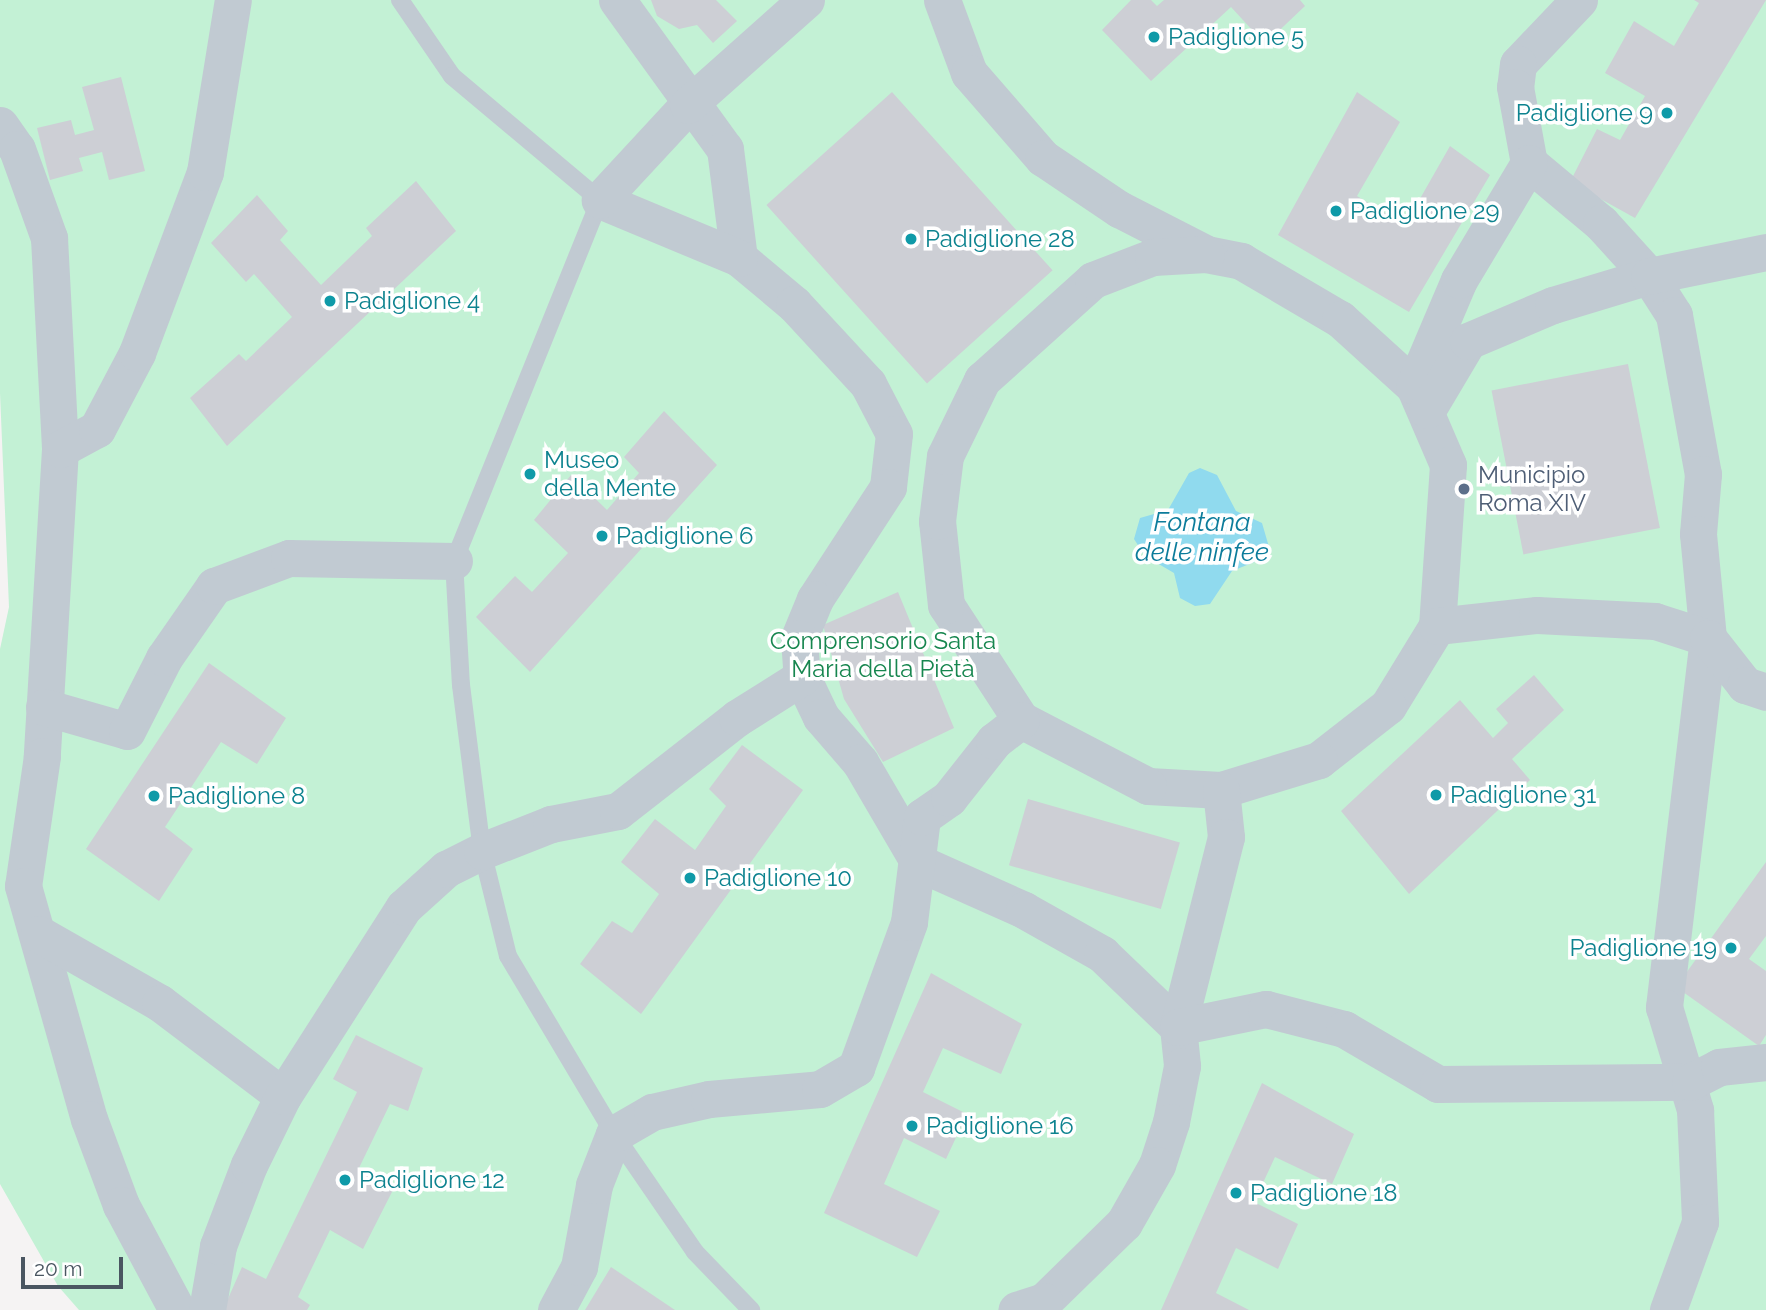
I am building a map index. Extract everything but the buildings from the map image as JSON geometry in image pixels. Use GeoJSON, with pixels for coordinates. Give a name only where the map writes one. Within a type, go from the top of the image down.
{"type":"FeatureCollection","features":[{"type":"Feature","properties":{"kind":"street"},"geometry":{"type":"LineString","coordinates":[[60,449],[97,429],[137,353],[205,172],[233,0]]}},
{"type":"Feature","properties":{"kind":"street"},"geometry":{"type":"LineString","coordinates":[[617,0],[688,105],[725,149],[739,258]]}},
{"type":"Feature","properties":{"kind":"street"},"geometry":{"type":"LineString","coordinates":[[806,0],[688,105],[600,200],[739,258],[794,304],[868,384],[894,434],[887,487],[815,599],[799,638],[802,677],[821,717],[860,762],[919,863],[1024,910],[1102,954],[1178,1027]]}},
{"type":"Feature","properties":{"kind":"street"},"geometry":{"type":"LineString","coordinates":[[942,0],[969,73],[1043,158],[1119,209],[1206,254]]}},
{"type":"Feature","properties":{"kind":"street"},"geometry":{"type":"LineString","coordinates":[[1579,0],[1518,64],[1515,87],[1529,163],[1601,223],[1649,276],[1674,315],[1703,474],[1698,534],[1708,638],[1664,1007],[1689,1082],[1700,1222],[1668,1310]]}},
{"type":"Feature","properties":{"kind":"street"},"geometry":{"type":"LineString","coordinates":[[0,125],[17,149],[49,238],[60,449],[42,756],[23,886],[39,934],[89,1119],[121,1205],[177,1310]]}},
{"type":"Feature","properties":{"kind":"street"},"geometry":{"type":"LineString","coordinates":[[1420,398],[1459,280],[1529,163]]}},
{"type":"Feature","properties":{"kind":"street"},"geometry":{"type":"LineString","coordinates":[[1093,280],[1153,257],[1206,254],[1241,261],[1340,319],[1420,398],[1448,466],[1437,626],[1388,706],[1320,760],[1222,790],[1148,786],[1021,720],[946,605],[937,521],[945,456],[982,380],[1093,280],[1122,254],[1127,240],[1119,209]]}},
{"type":"Feature","properties":{"kind":"street"},"geometry":{"type":"LineString","coordinates":[[1420,398],[1468,341],[1553,305],[1649,276],[1766,252]]}},
{"type":"Feature","properties":{"kind":"street"},"geometry":{"type":"LineString","coordinates":[[894,434],[945,456]]}},
{"type":"Feature","properties":{"kind":"street"},"geometry":{"type":"LineString","coordinates":[[44,707],[127,731],[164,658],[214,586],[289,558],[454,561]]}},
{"type":"Feature","properties":{"kind":"street"},"geometry":{"type":"LineString","coordinates":[[1437,626],[1537,615],[1655,621],[1708,638],[1745,685],[1766,692]]}},
{"type":"Feature","properties":{"kind":"street"},"geometry":{"type":"LineString","coordinates":[[207,1310],[218,1246],[283,1096],[404,907],[446,869],[482,851],[551,824],[618,811],[737,718],[802,677]]}},
{"type":"Feature","properties":{"kind":"street"},"geometry":{"type":"LineString","coordinates":[[556,1310],[579,1267],[594,1185],[614,1134],[652,1112],[820,1089],[856,1068],[893,975],[919,863],[922,817],[949,798],[994,741],[1021,720]]}},
{"type":"Feature","properties":{"kind":"street"},"geometry":{"type":"LineString","coordinates":[[1037,1307],[1124,1223],[1157,1165],[1181,1077],[1178,1027],[1226,837],[1222,790]]}},
{"type":"Feature","properties":{"kind":"street"},"geometry":{"type":"LineString","coordinates":[[39,934],[160,1003],[283,1096]]}},
{"type":"Feature","properties":{"kind":"street"},"geometry":{"type":"LineString","coordinates":[[1178,1027],[1266,1009],[1345,1029],[1438,1084],[1689,1082],[1719,1067],[1766,1062]]}},
{"type":"Feature","properties":{"kind":"lane"},"geometry":{"type":"LineString","coordinates":[[400,0],[452,76],[600,200],[454,561],[461,685],[482,851],[508,956],[614,1134],[695,1252],[751,1310]]}},
{"type":"Feature","properties":{"kind":"green space","name":"Comprensorio Santa Maria della Pietà"},"geometry":{"type":"Polygon","coordinates":[[[0,0],[1766,0],[1766,1310],[79,1310],[58,1286],[0,1184],[0,649],[9,607],[0,393],[0,0]]]}},
{"type":"Feature","properties":{"kind":"water","name":"Fontana delle ninfee"},"geometry":{"type":"Polygon","coordinates":[[[1200,468],[1217,475],[1236,511],[1262,523],[1269,547],[1262,559],[1232,571],[1210,604],[1195,606],[1180,598],[1174,573],[1145,556],[1134,539],[1140,518],[1168,510],[1189,473],[1200,468]]]}},
{"type":"Feature","properties":{"kind":"place","name":"Padiglione 5"},"geometry":{"type":"Point","coordinates":[1154,37]}},
{"type":"Feature","properties":{"kind":"place","name":"Padiglione 9"},"geometry":{"type":"Point","coordinates":[1667,113]}},
{"type":"Feature","properties":{"kind":"place","name":"Padiglione 29"},"geometry":{"type":"Point","coordinates":[1336,211]}},
{"type":"Feature","properties":{"kind":"place","name":"Padiglione 28"},"geometry":{"type":"Point","coordinates":[911,239]}},
{"type":"Feature","properties":{"kind":"place","name":"Padiglione 4"},"geometry":{"type":"Point","coordinates":[330,301]}},
{"type":"Feature","properties":{"kind":"place","name":"Museo della Mente"},"geometry":{"type":"Point","coordinates":[530,474]}},
{"type":"Feature","properties":{"kind":"place","name":"Municipio Roma XIV"},"geometry":{"type":"Point","coordinates":[1464,489]}},
{"type":"Feature","properties":{"kind":"place","name":"Padiglione 6"},"geometry":{"type":"Point","coordinates":[602,536]}},
{"type":"Feature","properties":{"kind":"place","name":"Padiglione 31"},"geometry":{"type":"Point","coordinates":[1436,795]}},
{"type":"Feature","properties":{"kind":"place","name":"Padiglione 8"},"geometry":{"type":"Point","coordinates":[154,796]}},
{"type":"Feature","properties":{"kind":"place","name":"Padiglione 10"},"geometry":{"type":"Point","coordinates":[690,878]}},
{"type":"Feature","properties":{"kind":"place","name":"Padiglione 19"},"geometry":{"type":"Point","coordinates":[1731,948]}},
{"type":"Feature","properties":{"kind":"place","name":"Padiglione 16"},"geometry":{"type":"Point","coordinates":[912,1126]}},
{"type":"Feature","properties":{"kind":"place","name":"Padiglione 12"},"geometry":{"type":"Point","coordinates":[345,1180]}},
{"type":"Feature","properties":{"kind":"place","name":"Padiglione 18"},"geometry":{"type":"Point","coordinates":[1236,1193]}}]}
